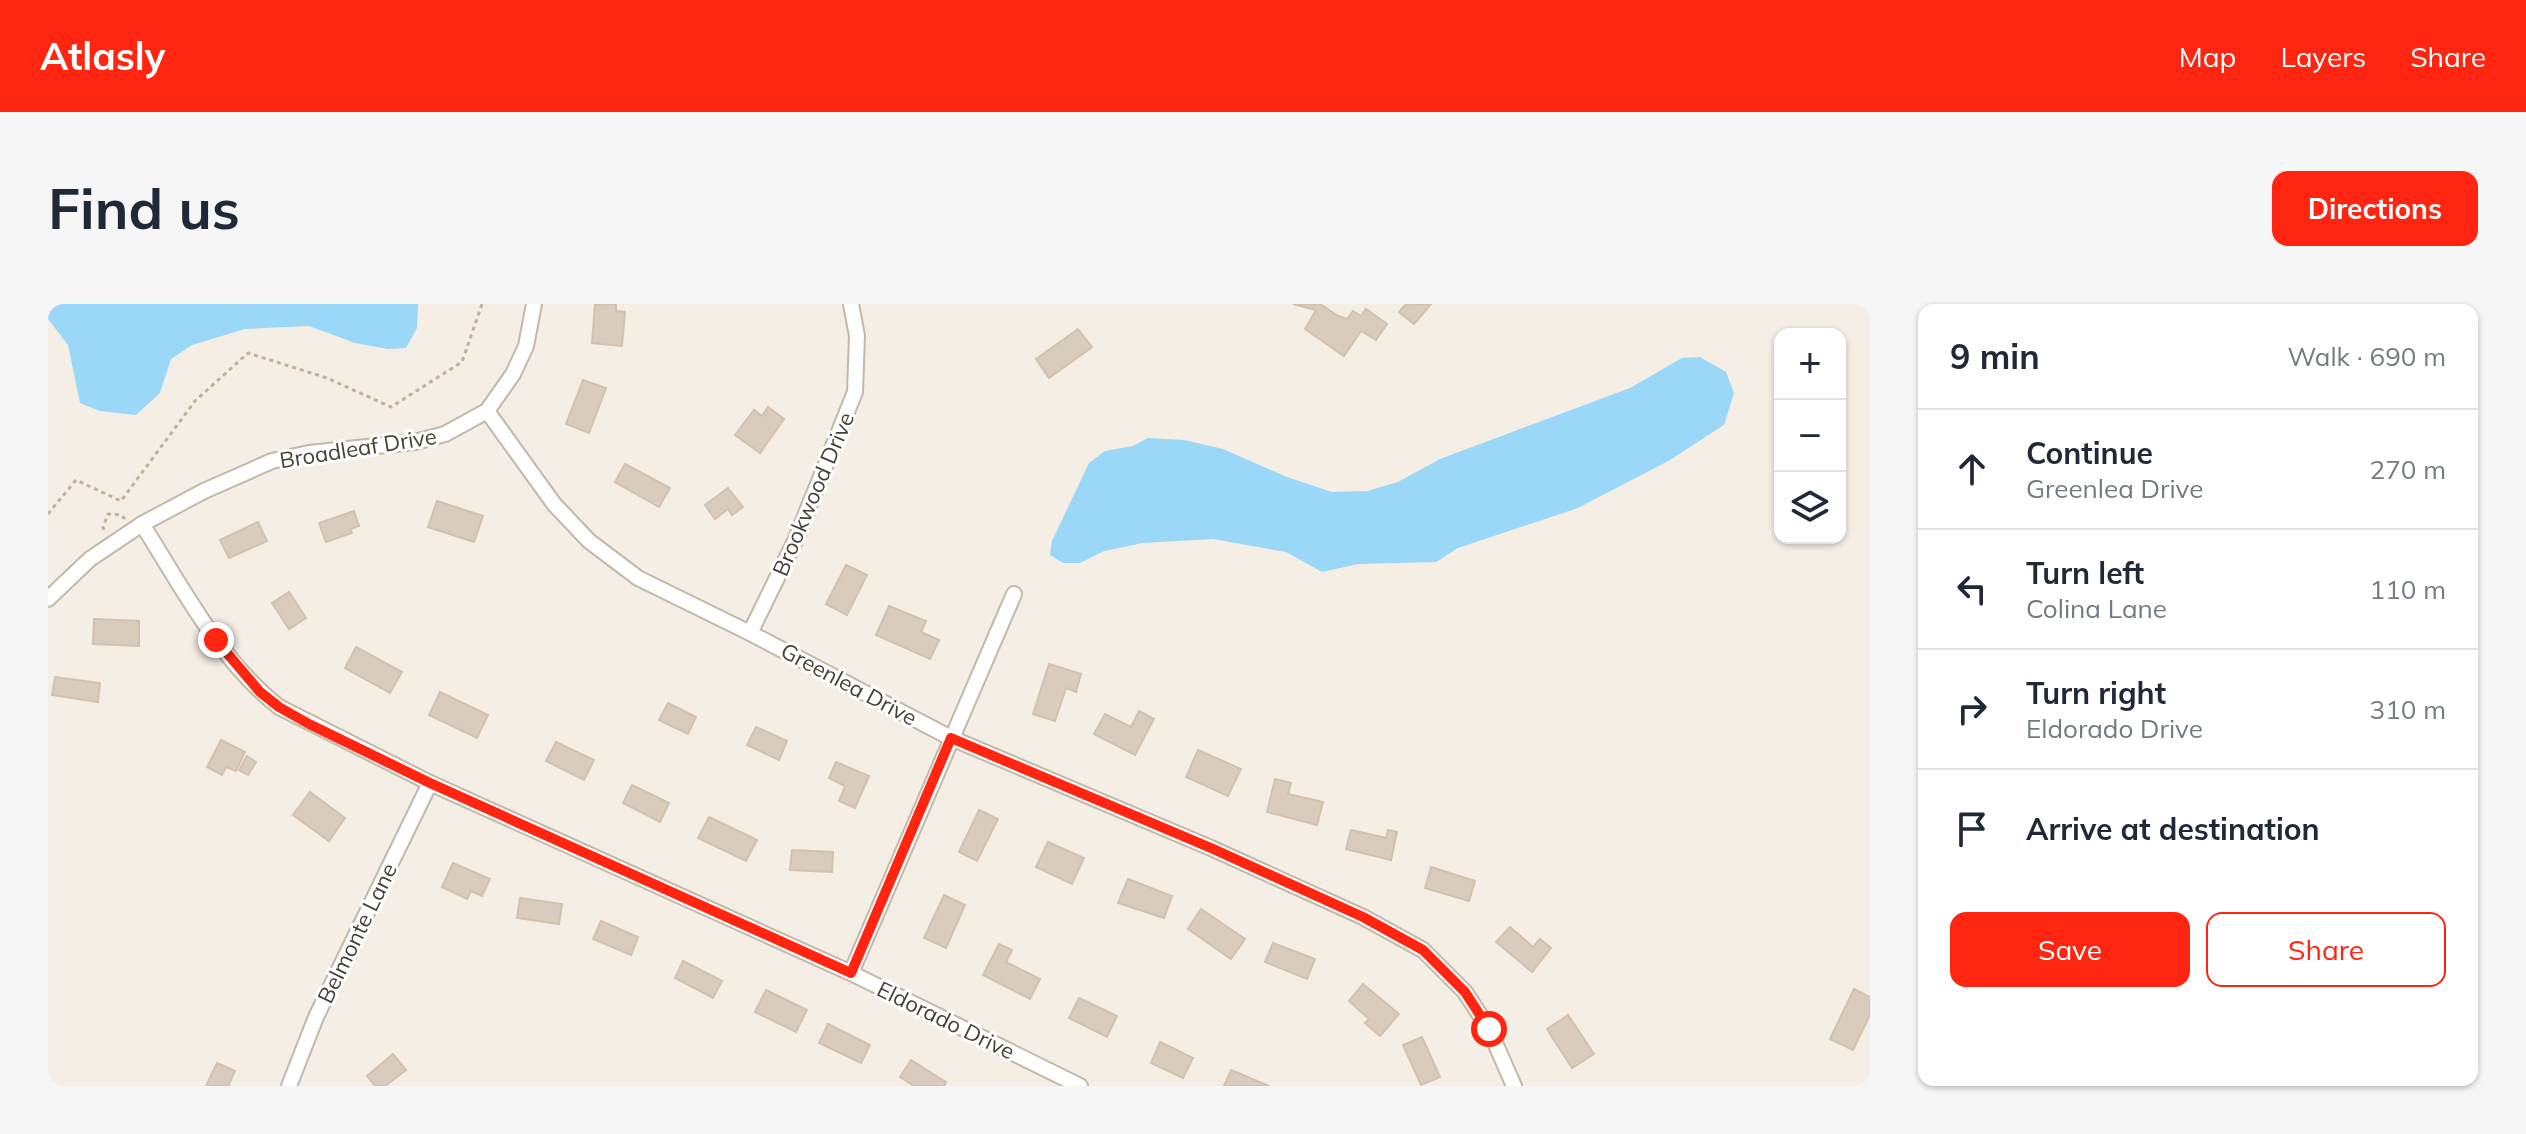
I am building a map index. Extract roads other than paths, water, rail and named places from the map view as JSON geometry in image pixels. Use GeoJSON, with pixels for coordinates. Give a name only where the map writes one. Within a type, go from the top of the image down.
{"type":"FeatureCollection","features":[{"type":"Feature","properties":{"kind":"street","name":"Broadleaf Drive"},"geometry":{"type":"LineString","coordinates":[[48,599],[90,559],[142,524],[204,491],[272,461],[309,453],[415,442],[445,434],[487,411],[513,374],[526,346],[534,304]]}},
{"type":"Feature","properties":{"kind":"street","name":"Brookwood Drive"},"geometry":{"type":"LineString","coordinates":[[750,633],[795,541],[855,392],[857,336],[851,304]]}},
{"type":"Feature","properties":{"kind":"street","name":"Greenlea Drive"},"geometry":{"type":"LineString","coordinates":[[487,411],[554,504],[589,541],[638,578],[951,738],[1211,848],[1363,917],[1423,950],[1465,992],[1489,1029],[1514,1086]]}},
{"type":"Feature","properties":{"kind":"street","name":"Eldorado Drive"},"geometry":{"type":"LineString","coordinates":[[142,524],[216,640],[260,692],[279,707],[430,783],[851,973],[1080,1086]]}},
{"type":"Feature","properties":{"kind":"street"},"geometry":{"type":"LineString","coordinates":[[851,973],[1014,594]]}},
{"type":"Feature","properties":{"kind":"street","name":"Belmonte Lane"},"geometry":{"type":"LineString","coordinates":[[289,1086],[316,1017],[430,783]]}},
{"type":"Feature","properties":{"kind":"water"},"geometry":{"type":"Polygon","coordinates":[[[48,304],[418,304],[417,328],[406,348],[388,349],[355,343],[309,326],[245,329],[192,345],[171,359],[160,393],[136,415],[100,411],[80,403],[68,345],[48,319],[48,304]]]}},
{"type":"Feature","properties":{"kind":"water"},"geometry":{"type":"Polygon","coordinates":[[[1700,357],[1726,372],[1734,393],[1724,425],[1670,460],[1578,508],[1458,548],[1436,562],[1358,564],[1322,572],[1286,552],[1213,539],[1143,543],[1104,551],[1080,563],[1063,563],[1050,555],[1052,541],[1089,463],[1105,451],[1133,446],[1148,438],[1184,440],[1223,449],[1287,477],[1332,492],[1367,491],[1398,482],[1440,459],[1630,388],[1682,358],[1700,357]]]}}]}
